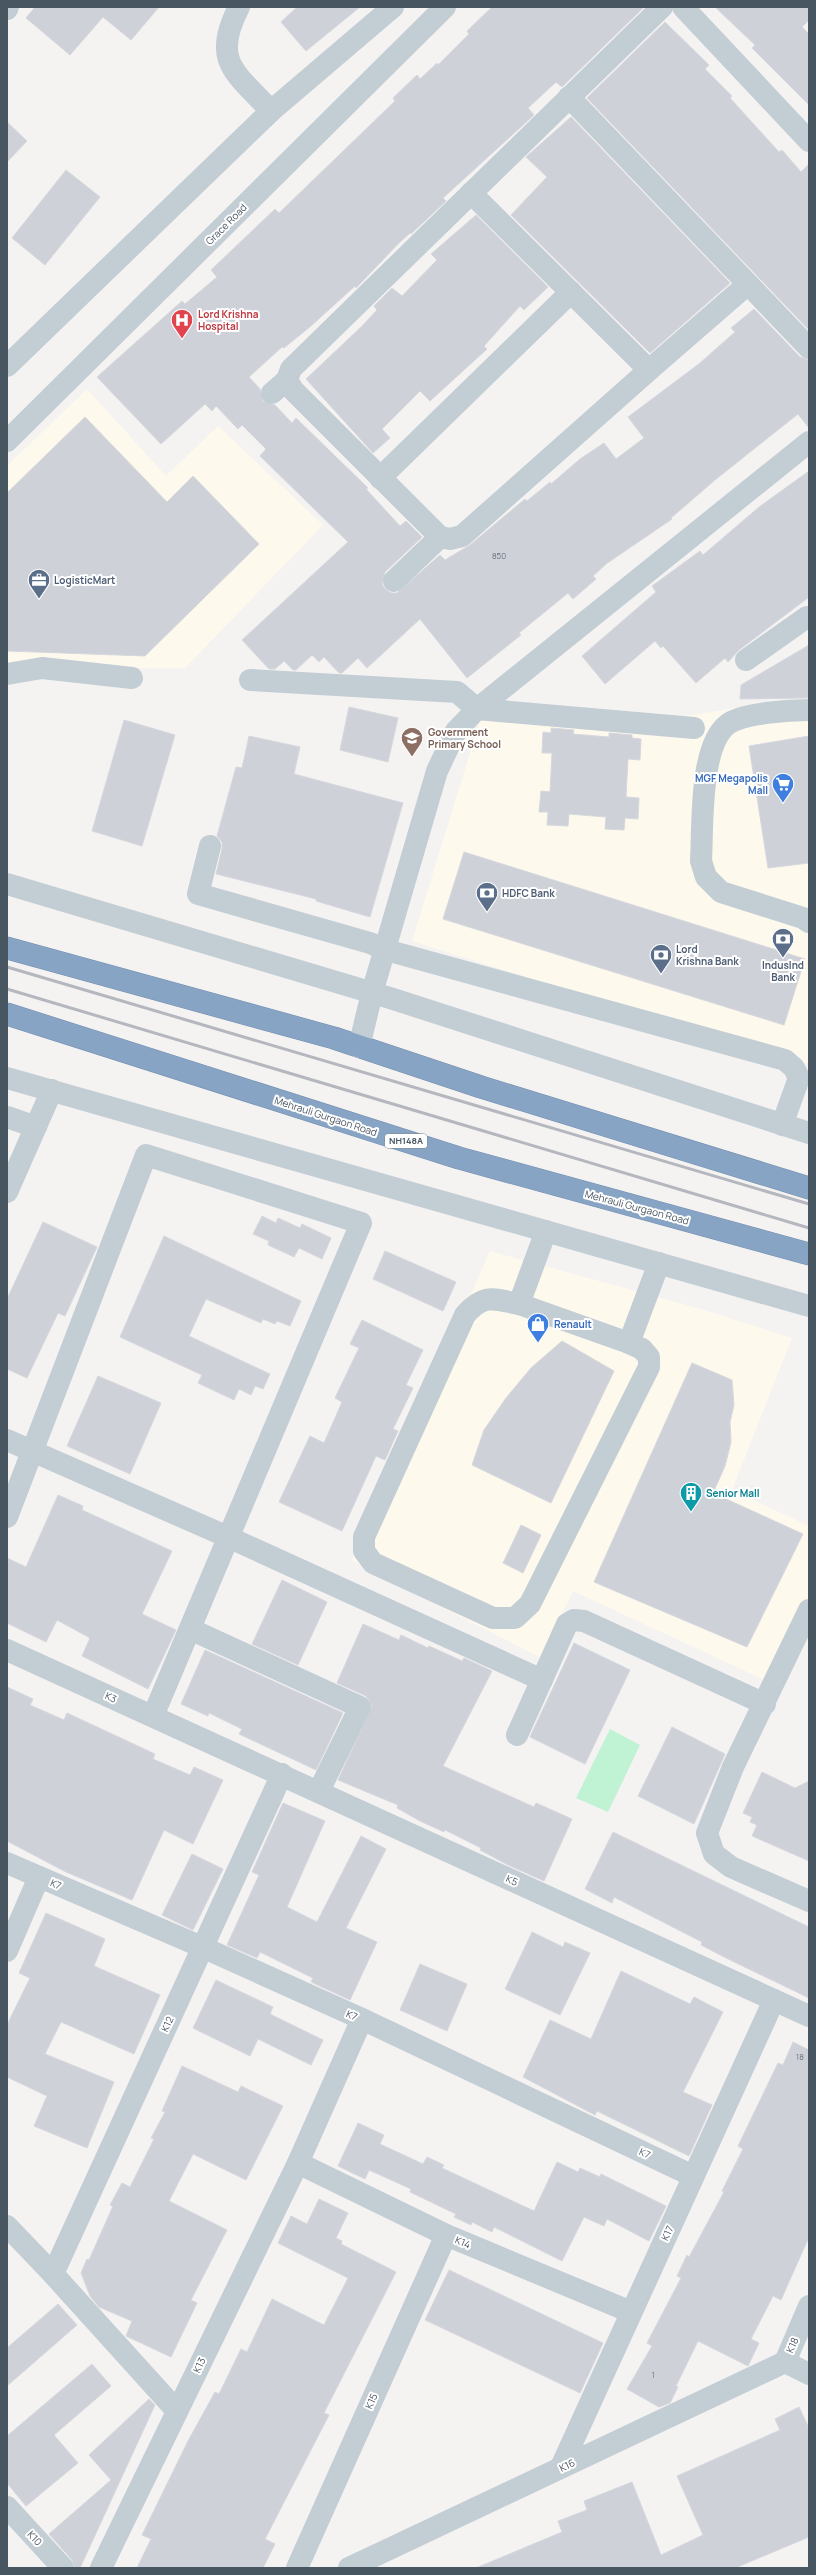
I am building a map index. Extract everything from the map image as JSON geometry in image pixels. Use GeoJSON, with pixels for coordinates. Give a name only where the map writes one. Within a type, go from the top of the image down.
{"type":"FeatureCollection","features":[{"type":"Feature","properties":{"kind":"highway"},"geometry":{"type":"LineString","coordinates":[[7,948],[334,1038],[809,1188]]}},
{"type":"Feature","properties":{"kind":"highway","name":"Mehrauli Gurgaon Road"},"geometry":{"type":"LineString","coordinates":[[7,1014],[459,1158],[809,1254]]}},
{"type":"Feature","properties":{"kind":"street"},"geometry":{"type":"LineString","coordinates":[[239,7],[228,28],[225,52],[232,70],[271,111]]}},
{"type":"Feature","properties":{"kind":"street"},"geometry":{"type":"LineString","coordinates":[[7,366],[271,111],[392,7]]}},
{"type":"Feature","properties":{"kind":"street","name":"Grace Road"},"geometry":{"type":"LineString","coordinates":[[7,441],[445,7]]}},
{"type":"Feature","properties":{"kind":"street"},"geometry":{"type":"LineString","coordinates":[[662,7],[291,369],[279,387],[293,390],[440,538],[450,539],[462,536],[748,284]]}},
{"type":"Feature","properties":{"kind":"street"},"geometry":{"type":"LineString","coordinates":[[683,7],[809,142]]}},
{"type":"Feature","properties":{"kind":"street"},"geometry":{"type":"LineString","coordinates":[[569,97],[809,348]]}},
{"type":"Feature","properties":{"kind":"street"},"geometry":{"type":"LineString","coordinates":[[471,193],[649,370]]}},
{"type":"Feature","properties":{"kind":"street"},"geometry":{"type":"LineString","coordinates":[[380,478],[571,292]]}},
{"type":"Feature","properties":{"kind":"street"},"geometry":{"type":"LineString","coordinates":[[359,1047],[372,993],[386,950],[437,771],[456,731],[477,709],[809,442]]}},
{"type":"Feature","properties":{"kind":"street"},"geometry":{"type":"LineString","coordinates":[[394,581],[440,538]]}},
{"type":"Feature","properties":{"kind":"street"},"geometry":{"type":"LineString","coordinates":[[746,660],[808,617]]}},
{"type":"Feature","properties":{"kind":"street"},"geometry":{"type":"LineString","coordinates":[[7,674],[42,668],[132,678]]}},
{"type":"Feature","properties":{"kind":"street"},"geometry":{"type":"LineString","coordinates":[[250,680],[457,692],[477,709],[694,728]]}},
{"type":"Feature","properties":{"kind":"street"},"geometry":{"type":"LineString","coordinates":[[809,710],[741,718],[728,724],[715,738],[708,760],[701,861],[706,877],[720,892],[803,918],[809,922]]}},
{"type":"Feature","properties":{"kind":"street"},"geometry":{"type":"LineString","coordinates":[[210,846],[198,894],[370,943],[386,950],[785,1060],[794,1068],[799,1078],[782,1125]]}},
{"type":"Feature","properties":{"kind":"street"},"geometry":{"type":"LineString","coordinates":[[7,884],[372,993],[809,1133]]}},
{"type":"Feature","properties":{"kind":"street"},"geometry":{"type":"LineString","coordinates":[[7,1078],[809,1306]]}},
{"type":"Feature","properties":{"kind":"street"},"geometry":{"type":"LineString","coordinates":[[8,1187],[52,1090]]}},
{"type":"Feature","properties":{"kind":"street"},"geometry":{"type":"LineString","coordinates":[[7,1117],[36,1127]]}},
{"type":"Feature","properties":{"kind":"street"},"geometry":{"type":"LineString","coordinates":[[7,1517],[146,1155],[361,1223],[153,1716]]}},
{"type":"Feature","properties":{"kind":"street"},"geometry":{"type":"LineString","coordinates":[[519,1304],[546,1231]]}},
{"type":"Feature","properties":{"kind":"street"},"geometry":{"type":"LineString","coordinates":[[629,1343],[659,1263]]}},
{"type":"Feature","properties":{"kind":"street"},"geometry":{"type":"LineString","coordinates":[[489,1298],[519,1304],[642,1349],[649,1357],[649,1367],[530,1604],[515,1618],[493,1618],[373,1563],[364,1551],[364,1538],[465,1315],[475,1304],[489,1298]]}},
{"type":"Feature","properties":{"kind":"street"},"geometry":{"type":"LineString","coordinates":[[7,1440],[228,1537],[542,1680]]}},
{"type":"Feature","properties":{"kind":"street"},"geometry":{"type":"LineString","coordinates":[[809,1610],[733,1768],[707,1833],[714,1854],[730,1867],[809,1902]]}},
{"type":"Feature","properties":{"kind":"street"},"geometry":{"type":"LineString","coordinates":[[517,1735],[567,1624],[574,1620],[584,1621],[765,1704]]}},
{"type":"Feature","properties":{"kind":"street"},"geometry":{"type":"LineString","coordinates":[[190,1629],[360,1707],[319,1791]]}},
{"type":"Feature","properties":{"kind":"street","name":"K3"},"geometry":{"type":"LineString","coordinates":[[7,1650],[215,1744]]}},
{"type":"Feature","properties":{"kind":"street","name":"K5"},"geometry":{"type":"LineString","coordinates":[[215,1744],[809,2016]]}},
{"type":"Feature","properties":{"kind":"street","name":"K12"},"geometry":{"type":"LineString","coordinates":[[53,2274],[282,1774]]}},
{"type":"Feature","properties":{"kind":"street","name":"K7"},"geometry":{"type":"LineString","coordinates":[[7,1863],[202,1947],[362,2019],[693,2176]]}},
{"type":"Feature","properties":{"kind":"street"},"geometry":{"type":"LineString","coordinates":[[7,1952],[39,1877]]}},
{"type":"Feature","properties":{"kind":"street","name":"K17"},"geometry":{"type":"LineString","coordinates":[[561,2467],[774,2000]]}},
{"type":"Feature","properties":{"kind":"street","name":"K13"},"geometry":{"type":"LineString","coordinates":[[102,2568],[298,2163],[362,2019]]}},
{"type":"Feature","properties":{"kind":"street","name":"K14"},"geometry":{"type":"LineString","coordinates":[[298,2163],[446,2235],[631,2312]]}},
{"type":"Feature","properties":{"kind":"street"},"geometry":{"type":"LineString","coordinates":[[7,2226],[53,2274],[177,2411]]}},
{"type":"Feature","properties":{"kind":"street","name":"K15"},"geometry":{"type":"LineString","coordinates":[[296,2568],[446,2235]]}},
{"type":"Feature","properties":{"kind":"street","name":"K18"},"geometry":{"type":"LineString","coordinates":[[785,2362],[809,2306]]}},
{"type":"Feature","properties":{"kind":"street"},"geometry":{"type":"LineString","coordinates":[[785,2362],[809,2374]]}},
{"type":"Feature","properties":{"kind":"street","name":"K16"},"geometry":{"type":"LineString","coordinates":[[349,2568],[785,2362]]}},
{"type":"Feature","properties":{"kind":"street","name":"K10"},"geometry":{"type":"LineString","coordinates":[[7,2507],[63,2568]]}},
{"type":"Feature","properties":{"kind":"shaded area"},"geometry":{"type":"Polygon","coordinates":[[[87,389],[166,476],[218,426],[323,525],[185,668],[7,668],[7,466],[87,389]]]}},
{"type":"Feature","properties":{"kind":"shaded area"},"geometry":{"type":"Polygon","coordinates":[[[809,696],[809,1064],[789,1060],[412,941],[482,714],[686,716],[809,696]]]}},
{"type":"Feature","properties":{"kind":"shaded area"},"geometry":{"type":"Polygon","coordinates":[[[490,1251],[701,1309],[792,1338],[732,1490],[809,1526],[809,1606],[773,1684],[573,1591],[541,1658],[352,1560],[490,1251]]]}},
{"type":"Feature","properties":{"kind":"green space"},"geometry":{"type":"Polygon","coordinates":[[[610,1729],[640,1745],[608,1812],[576,1798],[610,1729]]]}},
{"type":"Feature","properties":{"kind":"building"},"geometry":{"type":"Polygon","coordinates":[[[35,7],[159,7],[131,40],[103,17],[70,55],[26,18],[35,7]]]}},
{"type":"Feature","properties":{"kind":"building"},"geometry":{"type":"Polygon","coordinates":[[[297,7],[360,7],[306,51],[281,22],[297,7]]]}},
{"type":"Feature","properties":{"kind":"building"},"geometry":{"type":"Polygon","coordinates":[[[492,7],[644,7],[562,87],[556,82],[528,108],[534,115],[443,198],[446,201],[411,234],[410,233],[400,242],[356,288],[355,286],[311,326],[284,348],[282,347],[249,377],[260,389],[263,401],[275,405],[292,423],[296,418],[368,488],[366,489],[400,526],[406,521],[422,537],[385,572],[382,584],[385,589],[391,593],[397,593],[440,555],[445,560],[470,545],[525,499],[527,501],[550,482],[551,484],[580,459],[604,443],[616,459],[644,438],[628,417],[700,363],[735,332],[731,328],[754,309],[800,357],[809,360],[809,428],[798,414],[715,480],[671,518],[672,519],[606,564],[593,576],[596,579],[573,599],[568,593],[519,633],[521,635],[467,678],[420,619],[367,668],[358,658],[342,673],[339,673],[324,657],[319,662],[312,655],[296,670],[293,670],[284,661],[275,669],[269,669],[242,640],[348,542],[260,456],[266,449],[242,425],[238,429],[216,406],[212,411],[205,404],[161,444],[97,377],[182,301],[185,304],[217,277],[211,270],[275,209],[279,213],[395,101],[393,98],[417,75],[420,79],[437,63],[438,65],[469,34],[467,31],[492,7]]]}},
{"type":"Feature","properties":{"kind":"building"},"geometry":{"type":"Polygon","coordinates":[[[715,7],[809,7],[809,20],[802,27],[809,34],[809,105],[752,48],[755,45],[715,7]]]}},
{"type":"Feature","properties":{"kind":"building"},"geometry":{"type":"Polygon","coordinates":[[[665,22],[709,65],[705,69],[732,96],[730,98],[779,152],[782,150],[801,172],[809,164],[809,330],[587,98],[665,22]]]}},
{"type":"Feature","properties":{"kind":"building"},"geometry":{"type":"Polygon","coordinates":[[[571,117],[730,283],[650,353],[511,215],[547,177],[526,157],[571,117]]]}},
{"type":"Feature","properties":{"kind":"building"},"geometry":{"type":"Polygon","coordinates":[[[7,122],[27,141],[7,162],[7,122]]]}},
{"type":"Feature","properties":{"kind":"building"},"geometry":{"type":"Polygon","coordinates":[[[66,170],[100,197],[45,265],[12,238],[66,170]]]}},
{"type":"Feature","properties":{"kind":"building"},"geometry":{"type":"Polygon","coordinates":[[[476,215],[548,287],[524,310],[520,306],[484,346],[487,349],[430,401],[420,391],[382,429],[390,438],[373,453],[306,379],[361,327],[377,310],[374,306],[392,288],[402,296],[437,260],[431,254],[476,215]]]}},
{"type":"Feature","properties":{"kind":"building"},"geometry":{"type":"Polygon","coordinates":[[[85,417],[167,502],[193,476],[259,544],[145,656],[7,651],[7,493],[85,417]]]}},
{"type":"Feature","properties":{"kind":"building"},"geometry":{"type":"Polygon","coordinates":[[[809,471],[809,597],[739,650],[728,662],[725,658],[696,683],[663,646],[661,648],[655,641],[605,684],[582,656],[656,592],[652,586],[700,551],[703,555],[759,507],[809,471]]]}},
{"type":"Feature","properties":{"kind":"building"},"geometry":{"type":"Polygon","coordinates":[[[809,645],[809,698],[740,699],[741,685],[809,645]]]}},
{"type":"Feature","properties":{"kind":"building"},"geometry":{"type":"Polygon","coordinates":[[[349,707],[398,718],[388,762],[340,750],[349,707]]]}},
{"type":"Feature","properties":{"kind":"building"},"geometry":{"type":"Polygon","coordinates":[[[124,720],[175,735],[142,846],[92,831],[124,720]]]}},
{"type":"Feature","properties":{"kind":"building"},"geometry":{"type":"Polygon","coordinates":[[[551,728],[574,730],[573,734],[609,737],[609,733],[632,735],[632,738],[641,739],[640,760],[628,759],[626,797],[639,798],[638,819],[625,818],[624,830],[605,829],[606,817],[569,814],[568,826],[547,825],[548,812],[539,812],[541,791],[550,792],[552,753],[542,753],[543,732],[551,733],[551,728]]]}},
{"type":"Feature","properties":{"kind":"building"},"geometry":{"type":"Polygon","coordinates":[[[249,736],[300,747],[294,774],[403,803],[370,917],[316,901],[316,899],[216,874],[222,849],[222,842],[217,836],[236,767],[242,768],[249,736]]]}},
{"type":"Feature","properties":{"kind":"building","name":"MGF Megapolis Mall"},"geometry":{"type":"Polygon","coordinates":[[[809,736],[809,863],[768,868],[749,746],[809,736]]]}},
{"type":"Feature","properties":{"kind":"building"},"geometry":{"type":"Polygon","coordinates":[[[464,852],[805,959],[784,1025],[443,919],[464,852]]]}},
{"type":"Feature","properties":{"kind":"building"},"geometry":{"type":"Polygon","coordinates":[[[262,1216],[276,1223],[278,1218],[300,1228],[302,1224],[331,1238],[322,1259],[299,1248],[294,1257],[268,1245],[269,1241],[253,1234],[262,1216]]]}},
{"type":"Feature","properties":{"kind":"building"},"geometry":{"type":"Polygon","coordinates":[[[43,1222],[97,1247],[65,1316],[58,1313],[27,1378],[7,1369],[7,1299],[43,1222]]]}},
{"type":"Feature","properties":{"kind":"building"},"geometry":{"type":"Polygon","coordinates":[[[164,1236],[301,1301],[290,1326],[277,1321],[275,1324],[263,1319],[261,1323],[206,1299],[189,1336],[270,1374],[263,1389],[255,1386],[251,1395],[239,1389],[234,1400],[198,1383],[202,1375],[120,1337],[164,1236]]]}},
{"type":"Feature","properties":{"kind":"building"},"geometry":{"type":"Polygon","coordinates":[[[385,1251],[456,1282],[443,1311],[373,1279],[385,1251]]]}},
{"type":"Feature","properties":{"kind":"building"},"geometry":{"type":"Polygon","coordinates":[[[362,1320],[423,1350],[406,1385],[413,1388],[393,1429],[398,1431],[385,1460],[376,1456],[342,1531],[279,1502],[310,1436],[324,1443],[342,1402],[335,1398],[359,1348],[350,1344],[362,1320]]]}},
{"type":"Feature","properties":{"kind":"building"},"geometry":{"type":"Polygon","coordinates":[[[562,1341],[614,1371],[551,1503],[472,1465],[484,1430],[506,1398],[531,1368],[562,1341]]]}},
{"type":"Feature","properties":{"kind":"building","name":"Senior Mall"},"geometry":{"type":"Polygon","coordinates":[[[692,1363],[732,1380],[734,1405],[730,1422],[731,1442],[725,1466],[713,1493],[803,1534],[747,1647],[594,1582],[692,1363]]]}},
{"type":"Feature","properties":{"kind":"building"},"geometry":{"type":"Polygon","coordinates":[[[98,1376],[161,1403],[130,1474],[67,1446],[98,1376]]]}},
{"type":"Feature","properties":{"kind":"building"},"geometry":{"type":"Polygon","coordinates":[[[58,1495],[83,1506],[82,1510],[172,1551],[142,1614],[176,1630],[148,1689],[82,1656],[90,1638],[57,1620],[46,1642],[7,1623],[7,1558],[26,1567],[58,1495]]]}},
{"type":"Feature","properties":{"kind":"building"},"geometry":{"type":"Polygon","coordinates":[[[521,1525],[541,1535],[523,1573],[503,1563],[521,1525]]]}},
{"type":"Feature","properties":{"kind":"building"},"geometry":{"type":"Polygon","coordinates":[[[282,1580],[327,1602],[298,1665],[252,1644],[282,1580]]]}},
{"type":"Feature","properties":{"kind":"building"},"geometry":{"type":"Polygon","coordinates":[[[363,1624],[399,1640],[401,1635],[428,1648],[429,1646],[462,1661],[464,1658],[492,1671],[443,1766],[534,1807],[536,1803],[572,1819],[544,1881],[508,1865],[480,1850],[481,1848],[445,1830],[444,1832],[420,1821],[397,1808],[398,1805],[338,1780],[372,1706],[366,1696],[337,1683],[363,1624]]]}},
{"type":"Feature","properties":{"kind":"building"},"geometry":{"type":"Polygon","coordinates":[[[574,1643],[630,1670],[585,1764],[530,1737],[574,1643]]]}},
{"type":"Feature","properties":{"kind":"building"},"geometry":{"type":"Polygon","coordinates":[[[205,1650],[343,1713],[316,1770],[239,1734],[242,1729],[209,1713],[208,1716],[181,1704],[205,1650]]]}},
{"type":"Feature","properties":{"kind":"building"},"geometry":{"type":"Polygon","coordinates":[[[7,1687],[33,1699],[30,1705],[64,1720],[67,1713],[155,1754],[153,1759],[190,1775],[194,1767],[223,1780],[193,1844],[164,1830],[132,1900],[66,1872],[7,1841],[7,1687]]]}},
{"type":"Feature","properties":{"kind":"building"},"geometry":{"type":"Polygon","coordinates":[[[672,1727],[725,1754],[694,1824],[638,1796],[672,1727]]]}},
{"type":"Feature","properties":{"kind":"building"},"geometry":{"type":"Polygon","coordinates":[[[762,1772],[795,1788],[809,1781],[809,1861],[752,1836],[757,1825],[750,1822],[752,1817],[743,1813],[762,1772]]]}},
{"type":"Feature","properties":{"kind":"building"},"geometry":{"type":"Polygon","coordinates":[[[283,1803],[325,1821],[287,1907],[317,1922],[361,1836],[386,1849],[346,1928],[377,1942],[350,2000],[311,1982],[313,1978],[260,1952],[257,1958],[227,1945],[259,1875],[252,1872],[283,1803]]]}},
{"type":"Feature","properties":{"kind":"building"},"geometry":{"type":"Polygon","coordinates":[[[613,1832],[809,1927],[809,1998],[728,1959],[701,1945],[702,1942],[614,1897],[612,1903],[585,1889],[613,1832]]]}},
{"type":"Feature","properties":{"kind":"building"},"geometry":{"type":"Polygon","coordinates":[[[192,1854],[223,1869],[193,1930],[162,1915],[192,1854]]]}},
{"type":"Feature","properties":{"kind":"building"},"geometry":{"type":"Polygon","coordinates":[[[46,1913],[105,1939],[94,1966],[160,1995],[134,2054],[61,2022],[45,2054],[114,2082],[87,2148],[34,2126],[47,2096],[7,2077],[7,2025],[30,1978],[19,1973],[46,1913]]]}},
{"type":"Feature","properties":{"kind":"building"},"geometry":{"type":"Polygon","coordinates":[[[532,1932],[563,1947],[565,1942],[590,1953],[560,2015],[505,1989],[532,1932]]]}},
{"type":"Feature","properties":{"kind":"building"},"geometry":{"type":"Polygon","coordinates":[[[420,1964],[467,1984],[447,2031],[400,2010],[420,1964]]]}},
{"type":"Feature","properties":{"kind":"building"},"geometry":{"type":"Polygon","coordinates":[[[621,1971],[690,2004],[694,1997],[723,2012],[683,2092],[712,2105],[689,2156],[597,2111],[595,2115],[523,2077],[550,2020],[591,2039],[621,1971]]]}},
{"type":"Feature","properties":{"kind":"building"},"geometry":{"type":"Polygon","coordinates":[[[216,1980],[273,2007],[270,2014],[323,2040],[311,2065],[258,2039],[250,2056],[193,2028],[216,1980]]]}},
{"type":"Feature","properties":{"kind":"building"},"geometry":{"type":"Polygon","coordinates":[[[793,2042],[809,2050],[809,2237],[781,2300],[773,2296],[751,2339],[759,2343],[748,2366],[698,2341],[676,2386],[678,2387],[670,2403],[659,2407],[627,2389],[652,2346],[647,2343],[681,2278],[677,2276],[687,2255],[689,2257],[724,2192],[722,2191],[743,2149],[738,2146],[778,2063],[783,2065],[793,2042]]]}},
{"type":"Feature","properties":{"kind":"building"},"geometry":{"type":"Polygon","coordinates":[[[182,2066],[238,2092],[241,2086],[283,2106],[246,2180],[193,2154],[169,2201],[227,2230],[191,2300],[197,2303],[171,2357],[126,2336],[132,2321],[99,2307],[90,2296],[81,2273],[87,2259],[89,2260],[113,2206],[110,2205],[122,2183],[130,2187],[154,2139],[151,2138],[165,2112],[162,2111],[182,2066]]]}},
{"type":"Feature","properties":{"kind":"building"},"geometry":{"type":"Polygon","coordinates":[[[358,2123],[384,2135],[380,2144],[423,2164],[427,2157],[444,2165],[442,2168],[534,2211],[557,2162],[578,2172],[580,2168],[600,2177],[601,2174],[666,2206],[649,2241],[607,2219],[604,2226],[584,2217],[562,2261],[494,2227],[492,2232],[472,2222],[471,2225],[454,2217],[456,2214],[410,2192],[411,2189],[369,2170],[365,2179],[338,2166],[358,2123]]]}},
{"type":"Feature","properties":{"kind":"building"},"geometry":{"type":"Polygon","coordinates":[[[319,2199],[348,2213],[336,2238],[342,2241],[341,2244],[396,2272],[324,2413],[329,2415],[265,2539],[275,2544],[263,2568],[137,2568],[151,2539],[142,2535],[188,2441],[215,2392],[219,2394],[241,2349],[247,2352],[272,2299],[324,2325],[348,2278],[278,2243],[291,2216],[307,2224],[319,2199]]]}},
{"type":"Feature","properties":{"kind":"building"},"geometry":{"type":"Polygon","coordinates":[[[449,2270],[603,2343],[580,2393],[425,2320],[449,2270]]]}},
{"type":"Feature","properties":{"kind":"building"},"geometry":{"type":"Polygon","coordinates":[[[58,2304],[77,2325],[7,2386],[7,2348],[58,2304]]]}},
{"type":"Feature","properties":{"kind":"building"},"geometry":{"type":"Polygon","coordinates":[[[92,2364],[111,2386],[54,2435],[78,2463],[26,2506],[7,2483],[7,2436],[92,2364]]]}},
{"type":"Feature","properties":{"kind":"building"},"geometry":{"type":"Polygon","coordinates":[[[149,2399],[155,2405],[80,2568],[75,2568],[72,2560],[49,2534],[111,2480],[89,2455],[149,2399]]]}},
{"type":"Feature","properties":{"kind":"building"},"geometry":{"type":"Polygon","coordinates":[[[799,2407],[809,2428],[809,2537],[735,2568],[476,2568],[562,2532],[558,2521],[587,2510],[584,2501],[632,2482],[661,2555],[703,2535],[677,2476],[780,2430],[775,2419],[799,2407]]]}},
{"type":"Feature","properties":{"kind":"railway"},"geometry":{"type":"LineString","coordinates":[[7,967],[809,1204]]}},
{"type":"Feature","properties":{"kind":"railway"},"geometry":{"type":"LineString","coordinates":[[7,989],[809,1228]]}},
{"type":"Feature","properties":{"kind":"place","name":"Lord Krishna Hospital"},"geometry":{"type":"Point","coordinates":[182,340]}},
{"type":"Feature","properties":{"kind":"place","name":"LogisticMart"},"geometry":{"type":"Point","coordinates":[39,600]}},
{"type":"Feature","properties":{"kind":"place","name":"Government Primary School"},"geometry":{"type":"Point","coordinates":[412,758]}},
{"type":"Feature","properties":{"kind":"place","name":"MGF Megapolis Mall"},"geometry":{"type":"Point","coordinates":[783,804]}},
{"type":"Feature","properties":{"kind":"place","name":"HDFC Bank"},"geometry":{"type":"Point","coordinates":[487,912]}},
{"type":"Feature","properties":{"kind":"place","name":"IndusInd Bank"},"geometry":{"type":"Point","coordinates":[783,958]}},
{"type":"Feature","properties":{"kind":"place","name":"Lord Krishna Bank"},"geometry":{"type":"Point","coordinates":[661,974]}},
{"type":"Feature","properties":{"kind":"place","name":"Renault"},"geometry":{"type":"Point","coordinates":[538,1344]}},
{"type":"Feature","properties":{"kind":"place","name":"Senior Mall"},"geometry":{"type":"Point","coordinates":[691,1512]}}]}
